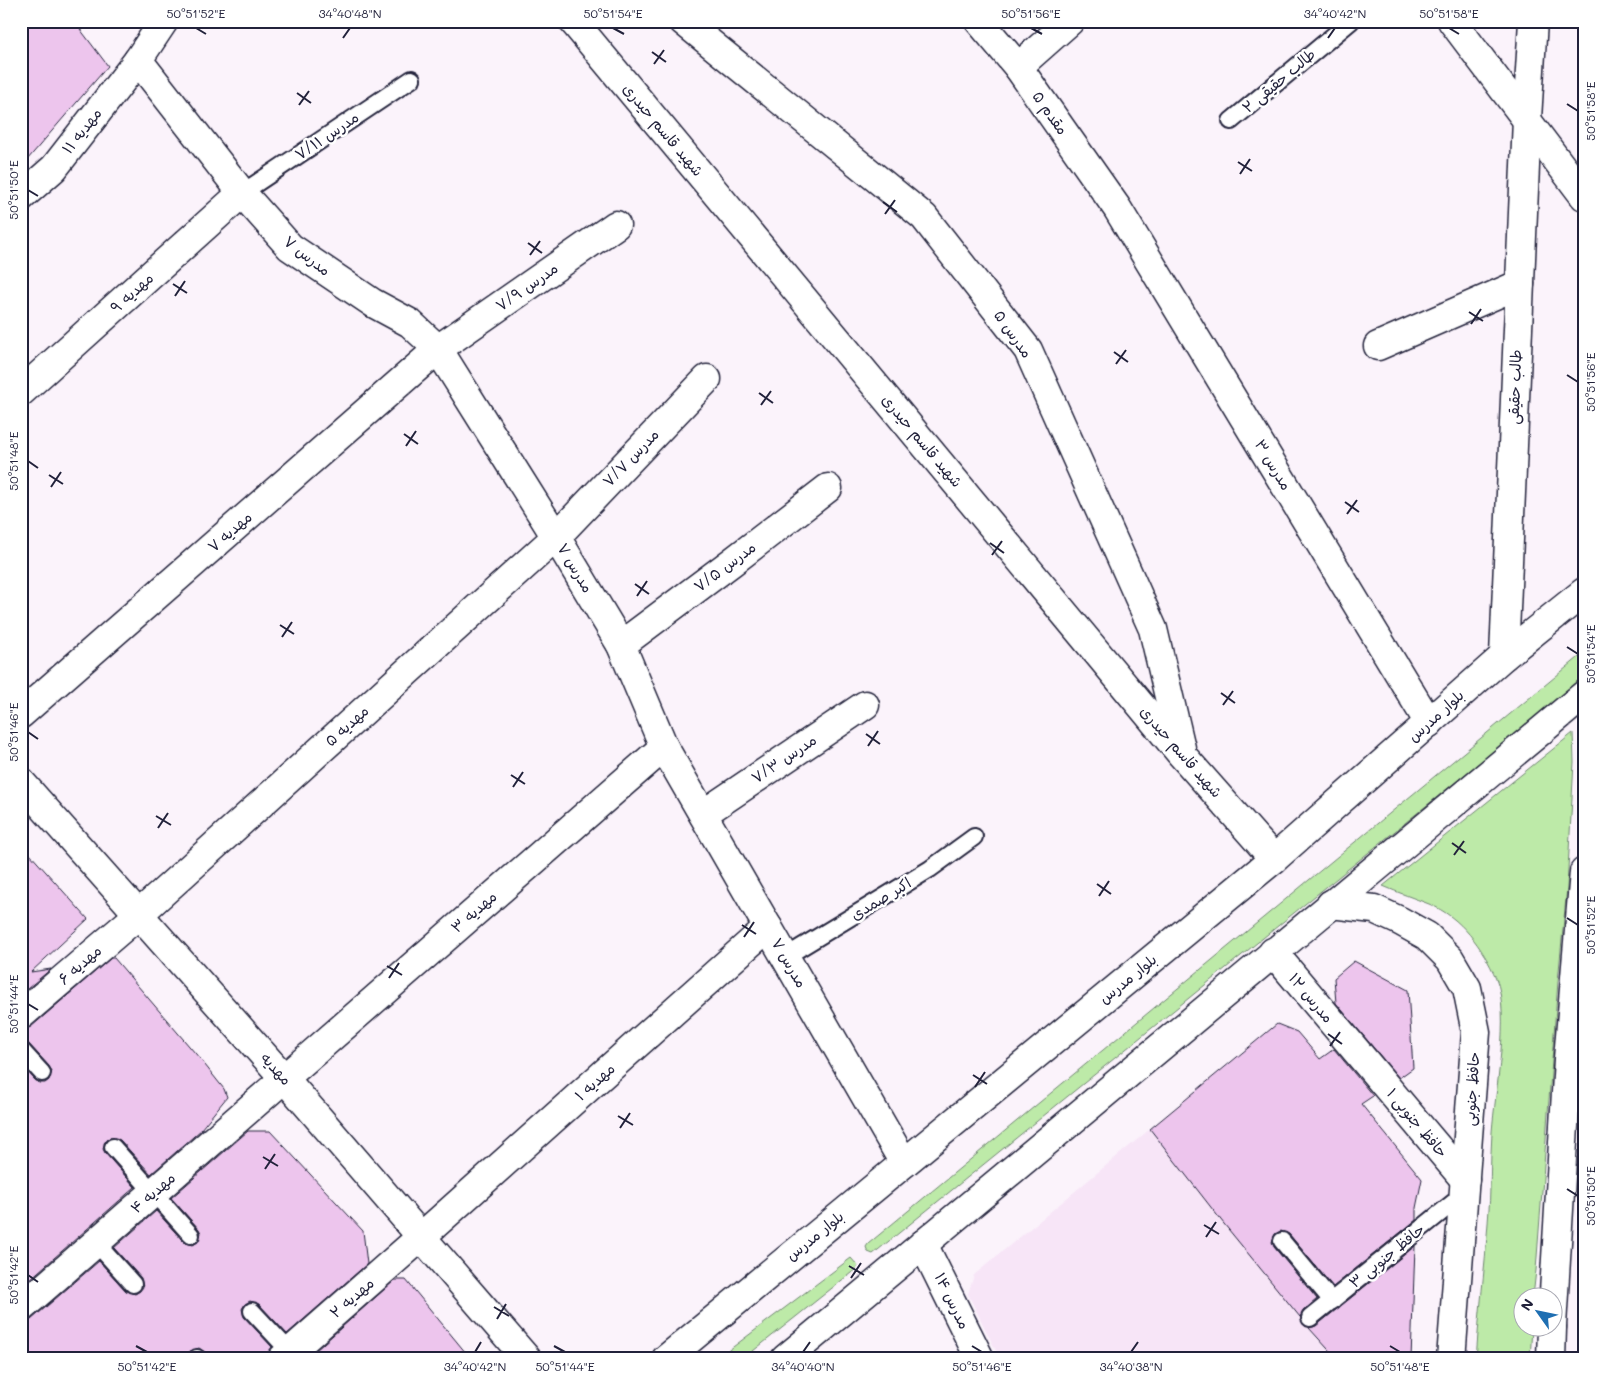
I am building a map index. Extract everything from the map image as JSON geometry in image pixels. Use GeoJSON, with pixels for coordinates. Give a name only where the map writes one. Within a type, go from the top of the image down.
{"type":"FeatureCollection","features":[{"type":"Feature","properties":{"kind":"street","name":"مهدیه ۱۱"},"geometry":{"type":"LineString","coordinates":[[21,197],[54,168],[138,60],[164,21]]}},
{"type":"Feature","properties":{"kind":"street","name":"شهید قاسم حیدری"},"geometry":{"type":"LineString","coordinates":[[573,21],[1182,755],[1274,859]]}},
{"type":"Feature","properties":{"kind":"street","name":"مدرس ۵"},"geometry":{"type":"LineString","coordinates":[[683,21],[924,218],[1028,350],[1153,629],[1182,755]]}},
{"type":"Feature","properties":{"kind":"street","name":"مقدم ۵"},"geometry":{"type":"LineString","coordinates":[[979,21],[1018,67],[1117,208]]}},
{"type":"Feature","properties":{"kind":"street"},"geometry":{"type":"LineString","coordinates":[[1018,67],[1070,21]]}},
{"type":"Feature","properties":{"kind":"street"},"geometry":{"type":"LineString","coordinates":[[1452,21],[1584,196]]}},
{"type":"Feature","properties":{"kind":"street","name":"طالب حقیقی"},"geometry":{"type":"LineString","coordinates":[[1504,656],[1526,119],[1533,21]]}},
{"type":"Feature","properties":{"kind":"street","name":"مدرس ۷"},"geometry":{"type":"LineString","coordinates":[[138,60],[242,194],[290,247],[373,303],[410,323],[438,349],[556,537],[620,645],[664,747],[904,1163]]}},
{"type":"Feature","properties":{"kind":"street","name":"مهدیه ۹"},"geometry":{"type":"LineString","coordinates":[[21,392],[242,194]]}},
{"type":"Feature","properties":{"kind":"street","name":"مدرس ۳"},"geometry":{"type":"LineString","coordinates":[[1117,208],[1429,723]]}},
{"type":"Feature","properties":{"kind":"street","name":"مدرس ۷/۹"},"geometry":{"type":"LineString","coordinates":[[438,349],[616,225]]}},
{"type":"Feature","properties":{"kind":"street"},"geometry":{"type":"LineString","coordinates":[[1378,346],[1520,284]]}},
{"type":"Feature","properties":{"kind":"street","name":"مهدیه ۷"},"geometry":{"type":"LineString","coordinates":[[21,714],[438,349]]}},
{"type":"Feature","properties":{"kind":"street","name":"مدرس ۷/۷"},"geometry":{"type":"LineString","coordinates":[[556,537],[707,379]]}},
{"type":"Feature","properties":{"kind":"street","name":"مدرس ۷/۵"},"geometry":{"type":"LineString","coordinates":[[620,645],[828,488]]}},
{"type":"Feature","properties":{"kind":"street","name":"مهدیه ۵"},"geometry":{"type":"LineString","coordinates":[[138,915],[556,537]]}},
{"type":"Feature","properties":{"kind":"street","name":"بلوار مدرس"},"geometry":{"type":"LineString","coordinates":[[666,1359],[1274,859],[1504,656],[1584,592]]}},
{"type":"Feature","properties":{"kind":"street"},"geometry":{"type":"LineString","coordinates":[[786,1359],[1584,694]]}},
{"type":"Feature","properties":{"kind":"street","name":"مدرس ۷/۳"},"geometry":{"type":"LineString","coordinates":[[703,814],[865,705]]}},
{"type":"Feature","properties":{"kind":"street","name":"مهدیه ۳"},"geometry":{"type":"LineString","coordinates":[[284,1078],[664,747]]}},
{"type":"Feature","properties":{"kind":"street","name":"مهدیه"},"geometry":{"type":"LineString","coordinates":[[21,782],[284,1078],[518,1350],[539,1359]]}},
{"type":"Feature","properties":{"kind":"street"},"geometry":{"type":"LineString","coordinates":[[1554,1288],[1568,1060],[1579,983],[1584,872]]}},
{"type":"Feature","properties":{"kind":"street","name":"حافظ جنوبی"},"geometry":{"type":"LineString","coordinates":[[1331,904],[1374,909],[1425,935],[1450,959],[1467,988],[1476,1032],[1451,1359]]}},
{"type":"Feature","properties":{"kind":"street","name":"مهدیه ۶"},"geometry":{"type":"LineString","coordinates":[[24,1008],[138,915]]}},
{"type":"Feature","properties":{"kind":"street","name":"مهدیه ۱"},"geometry":{"type":"LineString","coordinates":[[421,1237],[768,927]]}},
{"type":"Feature","properties":{"kind":"street","name":"مدرس ۱۲"},"geometry":{"type":"LineString","coordinates":[[1273,952],[1369,1066]]}},
{"type":"Feature","properties":{"kind":"street","name":"حافظ جنوبی ۱"},"geometry":{"type":"LineString","coordinates":[[1369,1066],[1464,1187]]}},
{"type":"Feature","properties":{"kind":"street","name":"مهدیه ۴"},"geometry":{"type":"LineString","coordinates":[[21,1308],[284,1078]]}},
{"type":"Feature","properties":{"kind":"street","name":"مهدیه ۲"},"geometry":{"type":"LineString","coordinates":[[290,1356],[421,1237]]}},
{"type":"Feature","properties":{"kind":"street","name":"مدرس ۱۴"},"geometry":{"type":"LineString","coordinates":[[923,1244],[980,1359]]}},
{"type":"Feature","properties":{"kind":"street"},"geometry":{"type":"LineString","coordinates":[[1551,1359],[1552,1338]]}},
{"type":"Feature","properties":{"kind":"lane","name":"طالب حقیقی ۲"},"geometry":{"type":"LineString","coordinates":[[1231,121],[1351,21]]}},
{"type":"Feature","properties":{"kind":"lane","name":"مدرس ۷/۱۱"},"geometry":{"type":"LineString","coordinates":[[242,194],[412,79]]}},
{"type":"Feature","properties":{"kind":"lane","name":"اکبر صمدی"},"geometry":{"type":"LineString","coordinates":[[785,956],[930,869],[974,837]]}},
{"type":"Feature","properties":{"kind":"lane"},"geometry":{"type":"LineString","coordinates":[[21,1050],[42,1074]]}},
{"type":"Feature","properties":{"kind":"lane"},"geometry":{"type":"LineString","coordinates":[[113,1147],[191,1235]]}},
{"type":"Feature","properties":{"kind":"lane","name":"حافظ جنوبی ۳"},"geometry":{"type":"LineString","coordinates":[[1310,1318],[1464,1187]]}},
{"type":"Feature","properties":{"kind":"lane"},"geometry":{"type":"LineString","coordinates":[[1282,1241],[1332,1301]]}},
{"type":"Feature","properties":{"kind":"lane"},"geometry":{"type":"LineString","coordinates":[[96,1243],[133,1284]]}},
{"type":"Feature","properties":{"kind":"lane"},"geometry":{"type":"LineString","coordinates":[[252,1310],[290,1356]]}},
{"type":"Feature","properties":{"kind":"shaded area"},"geometry":{"type":"Polygon","coordinates":[[[1150,1129],[1224,1224],[1317,1338],[1337,1359],[1000,1359],[968,1294],[974,1275],[1150,1129]]]}},
{"type":"Feature","properties":{"kind":"green space"},"geometry":{"type":"Polygon","coordinates":[[[1584,653],[1584,678],[873,1254],[868,1252],[866,1247],[868,1244],[1584,653]]]}},
{"type":"Feature","properties":{"kind":"green space"},"geometry":{"type":"Polygon","coordinates":[[[1573,733],[1574,762],[1567,887],[1536,1270],[1534,1288],[1512,1288],[1512,1338],[1531,1338],[1530,1359],[1476,1359],[1489,1212],[1492,1132],[1501,1054],[1502,1012],[1496,978],[1478,945],[1461,925],[1441,910],[1429,904],[1383,886],[1573,733]]]}},
{"type":"Feature","properties":{"kind":"green space"},"geometry":{"type":"Polygon","coordinates":[[[851,1258],[858,1266],[856,1269],[743,1359],[717,1359],[851,1258]]]}},
{"type":"Feature","properties":{"kind":"building"},"geometry":{"type":"Polygon","coordinates":[[[21,21],[74,21],[108,66],[21,167],[21,21]]]}},
{"type":"Feature","properties":{"kind":"building"},"geometry":{"type":"Polygon","coordinates":[[[21,844],[88,919],[31,972],[51,969],[21,994],[21,844]]]}},
{"type":"Feature","properties":{"kind":"building"},"geometry":{"type":"Polygon","coordinates":[[[111,958],[114,958],[201,1060],[224,1089],[227,1097],[202,1129],[151,1174],[120,1140],[111,1137],[106,1140],[103,1149],[105,1153],[135,1187],[21,1287],[21,1065],[39,1083],[45,1083],[49,1080],[52,1071],[28,1043],[21,1040],[21,1030],[31,1027],[111,958]]]}},
{"type":"Feature","properties":{"kind":"building"},"geometry":{"type":"Polygon","coordinates":[[[1354,961],[1408,990],[1413,1068],[1399,1078],[1336,1003],[1334,978],[1354,961]]]}},
{"type":"Feature","properties":{"kind":"building"},"geometry":{"type":"Polygon","coordinates":[[[1277,1024],[1297,1032],[1320,1059],[1334,1049],[1373,1096],[1361,1104],[1422,1179],[1416,1208],[1416,1220],[1333,1287],[1289,1234],[1281,1231],[1275,1234],[1272,1242],[1274,1247],[1317,1299],[1303,1311],[1300,1317],[1150,1129],[1277,1024]]]}},
{"type":"Feature","properties":{"kind":"building"},"geometry":{"type":"Polygon","coordinates":[[[248,1131],[270,1131],[363,1231],[367,1264],[287,1334],[259,1304],[250,1301],[245,1304],[242,1309],[244,1317],[272,1347],[267,1354],[267,1359],[208,1359],[205,1352],[199,1348],[190,1351],[187,1359],[21,1359],[21,1323],[31,1320],[99,1261],[126,1291],[135,1294],[140,1291],[143,1287],[141,1278],[114,1248],[156,1211],[184,1242],[193,1245],[198,1242],[201,1233],[199,1229],[171,1198],[248,1131]]]}},
{"type":"Feature","properties":{"kind":"building"},"geometry":{"type":"Polygon","coordinates":[[[1415,1246],[1411,1359],[1337,1359],[1309,1328],[1316,1326],[1415,1246]]]}},
{"type":"Feature","properties":{"kind":"building"},"geometry":{"type":"Polygon","coordinates":[[[395,1280],[406,1280],[471,1359],[306,1359],[395,1280]]]}}]}
